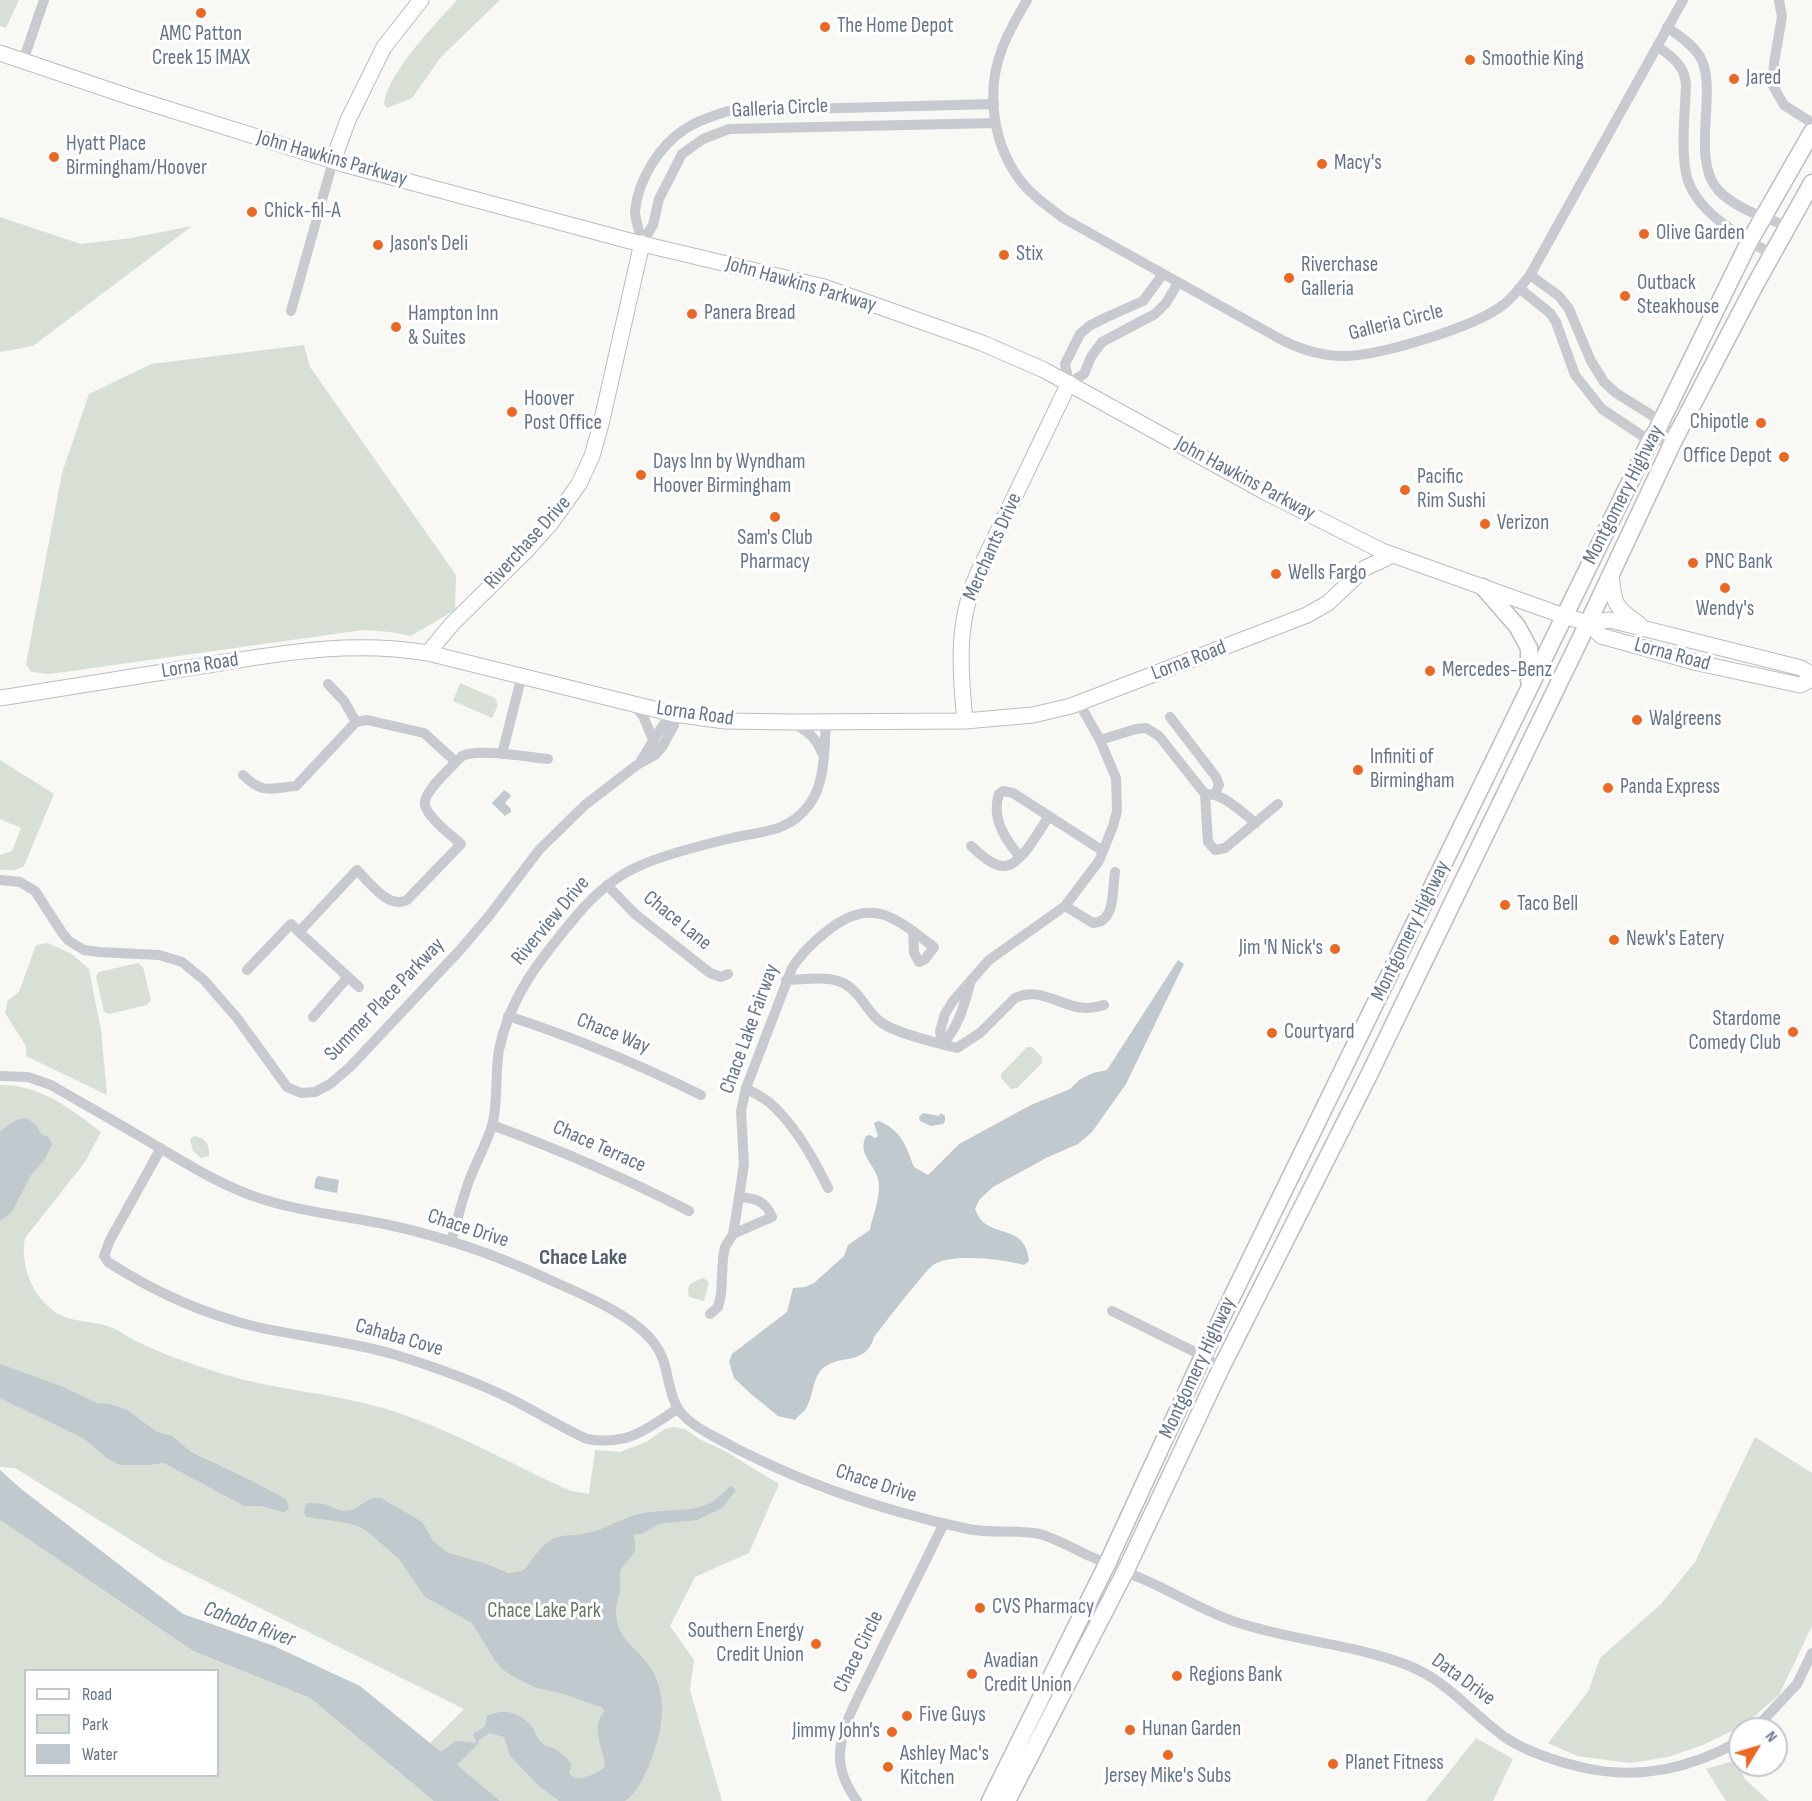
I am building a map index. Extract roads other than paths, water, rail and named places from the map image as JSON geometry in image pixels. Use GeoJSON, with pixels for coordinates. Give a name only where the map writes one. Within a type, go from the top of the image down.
{"type":"FeatureCollection","features":[{"type":"Feature","properties":{"kind":"main road","name":"Montgomery Highway"},"geometry":{"type":"LineString","coordinates":[[990,1801],[1107,1564],[1203,1356],[1650,441],[1749,242],[1812,132]]}},
{"type":"Feature","properties":{"kind":"main road","name":"Montgomery Highway"},"geometry":{"type":"LineString","coordinates":[[1007,1801],[1126,1570],[1221,1368],[1369,1075],[1674,440],[1812,183]]}},
{"type":"Feature","properties":{"kind":"main road"},"geometry":{"type":"LineString","coordinates":[[1483,587],[1517,626],[1529,648],[1529,690]]}},
{"type":"Feature","properties":{"kind":"street"},"geometry":{"type":"LineString","coordinates":[[24,61],[44,0]]}},
{"type":"Feature","properties":{"kind":"street"},"geometry":{"type":"LineString","coordinates":[[291,311],[333,161],[348,120],[384,47],[421,0]]}},
{"type":"Feature","properties":{"kind":"street","name":"Galleria Circle"},"geometry":{"type":"LineString","coordinates":[[1027,0],[1001,50],[995,75],[994,104],[995,123],[1008,159],[1024,184],[1063,218],[1294,346],[1324,355],[1347,356],[1394,347],[1470,324],[1504,305],[1530,274],[1683,0]]}},
{"type":"Feature","properties":{"kind":"street"},"geometry":{"type":"LineString","coordinates":[[1779,0],[1782,16],[1774,63],[1773,86],[1784,105],[1812,123]]}},
{"type":"Feature","properties":{"kind":"street"},"geometry":{"type":"LineString","coordinates":[[1667,27],[1695,50],[1704,66],[1706,160],[1712,181],[1718,190],[1740,207],[1788,226]]}},
{"type":"Feature","properties":{"kind":"street"},"geometry":{"type":"LineString","coordinates":[[1657,46],[1680,65],[1685,77],[1686,174],[1692,190],[1707,210],[1749,242],[1772,254]]}},
{"type":"Feature","properties":{"kind":"street","name":"John Hawkins Parkway"},"geometry":{"type":"LineString","coordinates":[[0,53],[333,161],[630,241],[824,287],[982,343],[1069,383],[1351,536],[1393,555],[1588,623]]}},
{"type":"Feature","properties":{"kind":"street","name":"Galleria Circle"},"geometry":{"type":"LineString","coordinates":[[642,243],[635,213],[641,188],[652,164],[683,130],[700,120],[728,111],[994,104]]}},
{"type":"Feature","properties":{"kind":"street","name":"Galleria Circle"},"geometry":{"type":"LineString","coordinates":[[642,243],[653,225],[658,199],[682,154],[703,139],[729,129],[995,123]]}},
{"type":"Feature","properties":{"kind":"street","name":"Riverchase Drive"},"geometry":{"type":"LineString","coordinates":[[428,653],[452,624],[526,551],[551,523],[579,484],[592,456],[601,424],[642,243]]}},
{"type":"Feature","properties":{"kind":"street"},"geometry":{"type":"LineString","coordinates":[[1163,274],[1143,301],[1098,321],[1080,334],[1065,364],[1069,383],[1084,374],[1091,357],[1102,342],[1155,314],[1166,303],[1178,283]]}},
{"type":"Feature","properties":{"kind":"street"},"geometry":{"type":"LineString","coordinates":[[1530,274],[1552,289],[1569,309],[1591,361],[1604,382],[1616,393],[1661,421],[1674,440]]}},
{"type":"Feature","properties":{"kind":"street"},"geometry":{"type":"LineString","coordinates":[[1519,288],[1550,313],[1556,322],[1575,375],[1602,409],[1650,441],[1674,440]]}},
{"type":"Feature","properties":{"kind":"street","name":"Merchants Drive"},"geometry":{"type":"LineString","coordinates":[[964,721],[959,663],[960,639],[968,599],[978,573],[1069,383]]}},
{"type":"Feature","properties":{"kind":"street"},"geometry":{"type":"LineString","coordinates":[[1351,536],[1359,548],[1365,568]]}},
{"type":"Feature","properties":{"kind":"street","name":"Lorna Road"},"geometry":{"type":"LineString","coordinates":[[0,698],[286,652],[352,646],[397,648],[428,653],[674,714],[724,721],[964,721],[1033,715],[1079,703],[1307,615],[1336,596],[1365,568],[1393,555]]}},
{"type":"Feature","properties":{"kind":"street"},"geometry":{"type":"LineString","coordinates":[[1611,573],[1613,599],[1617,607],[1646,629]]}},
{"type":"Feature","properties":{"kind":"street","name":"Lorna Road"},"geometry":{"type":"LineString","coordinates":[[1610,620],[1801,668],[1812,677],[1800,685],[1698,663],[1601,636],[1588,623],[1610,620]]}},
{"type":"Feature","properties":{"kind":"street"},"geometry":{"type":"LineString","coordinates":[[502,754],[522,675]]}},
{"type":"Feature","properties":{"kind":"street"},"geometry":{"type":"LineString","coordinates":[[328,684],[344,701],[356,722]]}},
{"type":"Feature","properties":{"kind":"street"},"geometry":{"type":"LineString","coordinates":[[942,1044],[940,1031],[945,1014],[971,980],[989,960],[1065,906],[1099,861],[1113,826],[1118,796],[1116,778],[1100,740],[1079,703]]}},
{"type":"Feature","properties":{"kind":"street"},"geometry":{"type":"LineString","coordinates":[[633,704],[643,716],[654,742]]}},
{"type":"Feature","properties":{"kind":"street","name":"Summer Place Parkway"},"geometry":{"type":"LineString","coordinates":[[637,765],[654,742],[664,722],[674,714]]}},
{"type":"Feature","properties":{"kind":"street","name":"Summer Place Parkway"},"geometry":{"type":"LineString","coordinates":[[0,880],[20,882],[35,891],[63,934],[69,941],[84,950],[159,955],[182,962],[204,980],[237,1018],[287,1087],[308,1094],[330,1084],[350,1067],[460,950],[539,850],[585,805],[637,765],[655,755],[674,725],[674,714]]}},
{"type":"Feature","properties":{"kind":"street"},"geometry":{"type":"LineString","coordinates":[[1170,717],[1216,777],[1219,785],[1210,794],[1208,842],[1215,850],[1225,848],[1278,804]]}},
{"type":"Feature","properties":{"kind":"street"},"geometry":{"type":"LineString","coordinates":[[243,775],[258,788],[296,786],[356,722],[367,720],[424,733],[456,762]]}},
{"type":"Feature","properties":{"kind":"street"},"geometry":{"type":"LineString","coordinates":[[792,722],[807,731],[817,741],[824,757]]}},
{"type":"Feature","properties":{"kind":"street","name":"Riverview Drive"},"geometry":{"type":"LineString","coordinates":[[451,1242],[468,1182],[492,1125],[496,1102],[496,1070],[508,1016],[527,979],[577,915],[607,885],[639,866],[719,841],[768,832],[788,824],[801,814],[816,793],[824,757],[826,722]]}},
{"type":"Feature","properties":{"kind":"street"},"geometry":{"type":"LineString","coordinates":[[1100,740],[1146,728],[1159,736],[1210,794],[1256,823]]}},
{"type":"Feature","properties":{"kind":"street"},"geometry":{"type":"LineString","coordinates":[[1169,747],[1184,736]]}},
{"type":"Feature","properties":{"kind":"street"},"geometry":{"type":"LineString","coordinates":[[299,932],[357,870],[391,901],[402,903],[461,844],[434,819],[425,805],[425,799],[431,789],[456,762],[468,753],[548,759]]}},
{"type":"Feature","properties":{"kind":"street"},"geometry":{"type":"LineString","coordinates":[[1020,857],[1001,832],[996,801],[1003,791],[1013,793],[1103,851]]}},
{"type":"Feature","properties":{"kind":"street"},"geometry":{"type":"LineString","coordinates":[[971,846],[985,858],[1000,866],[1009,866],[1014,864],[1030,846],[1048,816]]}},
{"type":"Feature","properties":{"kind":"street"},"geometry":{"type":"LineString","coordinates":[[1065,906],[1093,923],[1103,921],[1108,916],[1111,904],[1115,872]]}},
{"type":"Feature","properties":{"kind":"street","name":"Chace Lane"},"geometry":{"type":"LineString","coordinates":[[607,885],[635,914],[710,973],[721,976],[728,974]]}},
{"type":"Feature","properties":{"kind":"street","name":"Chace Lake Fairway"},"geometry":{"type":"LineString","coordinates":[[710,1314],[718,1307],[725,1247],[733,1234],[740,1197],[744,1164],[741,1111],[746,1088],[786,980],[799,957],[848,916],[868,913],[888,916],[913,931]]}},
{"type":"Feature","properties":{"kind":"street"},"geometry":{"type":"LineString","coordinates":[[247,970],[291,924],[359,987]]}},
{"type":"Feature","properties":{"kind":"street"},"geometry":{"type":"LineString","coordinates":[[313,1017],[348,977]]}},
{"type":"Feature","properties":{"kind":"street"},"geometry":{"type":"LineString","coordinates":[[786,980],[834,979],[855,991],[873,1015],[884,1025],[957,1048],[970,1041],[1015,998],[1022,995],[1040,995],[1075,1008],[1094,1009],[1104,1005]]}},
{"type":"Feature","properties":{"kind":"street","name":"Chace Way"},"geometry":{"type":"LineString","coordinates":[[508,1016],[579,1040],[701,1095]]}},
{"type":"Feature","properties":{"kind":"street","name":"Chace Drive"},"geometry":{"type":"LineString","coordinates":[[0,1076],[18,1075],[40,1080],[194,1169],[235,1190],[264,1200],[390,1225],[451,1242],[546,1278],[627,1319],[641,1329],[659,1350],[666,1365],[677,1409],[704,1432],[809,1483],[925,1520],[986,1532],[1041,1534],[1107,1564]]}},
{"type":"Feature","properties":{"kind":"street"},"geometry":{"type":"LineString","coordinates":[[746,1088],[769,1102],[781,1115],[802,1142],[828,1188]]}},
{"type":"Feature","properties":{"kind":"street","name":"Chace Terrace"},"geometry":{"type":"LineString","coordinates":[[492,1125],[574,1156],[634,1183],[688,1212]]}},
{"type":"Feature","properties":{"kind":"street","name":"Cahaba Cove"},"geometry":{"type":"LineString","coordinates":[[161,1148],[99,1258],[148,1286],[197,1308],[253,1326],[362,1346],[427,1365],[485,1387],[588,1439],[604,1442],[624,1440],[644,1431],[677,1409]]}},
{"type":"Feature","properties":{"kind":"street"},"geometry":{"type":"LineString","coordinates":[[733,1234],[772,1217],[769,1209],[761,1202],[752,1198],[740,1197]]}},
{"type":"Feature","properties":{"kind":"street"},"geometry":{"type":"LineString","coordinates":[[1112,1311],[1203,1356],[1221,1368]]}},
{"type":"Feature","properties":{"kind":"street","name":"Chace Circle"},"geometry":{"type":"LineString","coordinates":[[857,1801],[846,1786],[840,1766],[839,1756],[843,1734],[862,1690],[944,1523]]}},
{"type":"Feature","properties":{"kind":"street","name":"Data Drive"},"geometry":{"type":"LineString","coordinates":[[1107,1564],[1126,1570],[1228,1620],[1271,1633],[1383,1656],[1417,1669],[1438,1681],[1505,1737],[1529,1750],[1582,1767],[1631,1773],[1661,1770],[1689,1765],[1728,1747]]}},
{"type":"Feature","properties":{"kind":"street"},"geometry":{"type":"LineString","coordinates":[[1766,1717],[1797,1684],[1812,1653]]}},
{"type":"Feature","properties":{"kind":"water"},"geometry":{"type":"Polygon","coordinates":[[[504,790],[511,796],[505,803],[511,812],[505,816],[492,803],[504,790]]]}},
{"type":"Feature","properties":{"kind":"water"},"geometry":{"type":"Polygon","coordinates":[[[1178,960],[1184,964],[1126,1084],[1092,1132],[1078,1144],[1048,1157],[993,1187],[979,1200],[975,1209],[980,1219],[989,1226],[1017,1237],[1027,1250],[1029,1261],[1024,1265],[991,1259],[964,1258],[941,1261],[933,1265],[895,1310],[865,1352],[835,1362],[821,1370],[808,1406],[795,1420],[778,1416],[734,1378],[729,1362],[732,1354],[787,1312],[793,1288],[805,1287],[814,1283],[844,1256],[848,1245],[870,1230],[879,1185],[876,1173],[865,1153],[864,1142],[866,1136],[870,1135],[875,1138],[878,1136],[874,1123],[879,1121],[893,1129],[905,1146],[914,1167],[928,1175],[959,1144],[1031,1105],[1070,1089],[1079,1080],[1093,1073],[1107,1070],[1178,960]]]}},
{"type":"Feature","properties":{"kind":"water"},"geometry":{"type":"Polygon","coordinates":[[[923,1113],[939,1116],[941,1113],[945,1116],[945,1121],[943,1124],[931,1126],[920,1121],[919,1117],[923,1113]]]}},
{"type":"Feature","properties":{"kind":"water"},"geometry":{"type":"Polygon","coordinates":[[[26,1118],[35,1124],[42,1135],[48,1136],[52,1144],[45,1159],[31,1175],[12,1212],[0,1221],[0,1131],[16,1120],[26,1118]]]}},
{"type":"Feature","properties":{"kind":"water"},"geometry":{"type":"Polygon","coordinates":[[[318,1176],[339,1180],[337,1193],[316,1189],[314,1187],[318,1176]]]}},
{"type":"Feature","properties":{"kind":"water"},"geometry":{"type":"Polygon","coordinates":[[[0,1364],[61,1386],[97,1403],[110,1404],[127,1410],[157,1432],[172,1436],[191,1452],[286,1499],[289,1507],[287,1511],[262,1506],[244,1506],[164,1463],[120,1465],[108,1459],[83,1438],[0,1398],[0,1364]]]}},
{"type":"Feature","properties":{"kind":"water"},"geometry":{"type":"Polygon","coordinates":[[[0,1470],[183,1614],[274,1646],[360,1686],[441,1752],[456,1741],[475,1743],[473,1734],[485,1726],[487,1716],[500,1712],[517,1715],[532,1727],[545,1746],[556,1750],[567,1759],[572,1765],[569,1773],[574,1778],[582,1778],[605,1767],[598,1732],[603,1708],[567,1695],[534,1687],[512,1676],[496,1662],[472,1623],[425,1597],[399,1559],[368,1532],[348,1523],[306,1517],[305,1505],[308,1503],[324,1504],[342,1511],[352,1510],[372,1498],[381,1498],[422,1522],[433,1541],[448,1553],[484,1563],[508,1573],[522,1571],[537,1552],[555,1538],[599,1530],[636,1515],[700,1507],[710,1503],[731,1486],[736,1490],[722,1508],[697,1520],[658,1524],[642,1534],[636,1534],[634,1536],[635,1550],[621,1570],[620,1592],[616,1609],[619,1628],[627,1641],[650,1667],[656,1679],[662,1705],[656,1746],[644,1776],[632,1795],[625,1801],[559,1801],[538,1785],[510,1756],[504,1737],[490,1733],[479,1740],[478,1744],[457,1765],[500,1801],[434,1801],[310,1698],[193,1651],[0,1520],[0,1470]]]}},
{"type":"Feature","properties":{"kind":"place","name":"AMC Patton Creek 15 IMAX"},"geometry":{"type":"Point","coordinates":[201,13]}},
{"type":"Feature","properties":{"kind":"place","name":"The Home Depot"},"geometry":{"type":"Point","coordinates":[825,27]}},
{"type":"Feature","properties":{"kind":"place","name":"Smoothie King"},"geometry":{"type":"Point","coordinates":[1470,60]}},
{"type":"Feature","properties":{"kind":"place","name":"Jared"},"geometry":{"type":"Point","coordinates":[1734,79]}},
{"type":"Feature","properties":{"kind":"place","name":"Hyatt Place Birmingham/Hoover"},"geometry":{"type":"Point","coordinates":[54,157]}},
{"type":"Feature","properties":{"kind":"place","name":"Macy's"},"geometry":{"type":"Point","coordinates":[1322,164]}},
{"type":"Feature","properties":{"kind":"place","name":"Chick-fil-A"},"geometry":{"type":"Point","coordinates":[252,212]}},
{"type":"Feature","properties":{"kind":"place","name":"Olive Garden"},"geometry":{"type":"Point","coordinates":[1644,234]}},
{"type":"Feature","properties":{"kind":"place","name":"Jason's Deli"},"geometry":{"type":"Point","coordinates":[378,245]}},
{"type":"Feature","properties":{"kind":"place","name":"Stix"},"geometry":{"type":"Point","coordinates":[1004,255]}},
{"type":"Feature","properties":{"kind":"place","name":"Riverchase Galleria"},"geometry":{"type":"Point","coordinates":[1289,278]}},
{"type":"Feature","properties":{"kind":"place","name":"Outback Steakhouse"},"geometry":{"type":"Point","coordinates":[1625,296]}},
{"type":"Feature","properties":{"kind":"place","name":"Panera Bread"},"geometry":{"type":"Point","coordinates":[692,314]}},
{"type":"Feature","properties":{"kind":"place","name":"Hampton Inn & Suites"},"geometry":{"type":"Point","coordinates":[396,327]}},
{"type":"Feature","properties":{"kind":"place","name":"Hoover Post Office"},"geometry":{"type":"Point","coordinates":[512,412]}},
{"type":"Feature","properties":{"kind":"place","name":"Chipotle"},"geometry":{"type":"Point","coordinates":[1761,423]}},
{"type":"Feature","properties":{"kind":"place","name":"Office Depot"},"geometry":{"type":"Point","coordinates":[1784,457]}},
{"type":"Feature","properties":{"kind":"place","name":"Days Inn by Wyndham Hoover Birmingham"},"geometry":{"type":"Point","coordinates":[641,475]}},
{"type":"Feature","properties":{"kind":"place","name":"Pacific Rim Sushi"},"geometry":{"type":"Point","coordinates":[1405,490]}},
{"type":"Feature","properties":{"kind":"place","name":"Sam's Club Pharmacy"},"geometry":{"type":"Point","coordinates":[775,517]}},
{"type":"Feature","properties":{"kind":"place","name":"Verizon"},"geometry":{"type":"Point","coordinates":[1485,524]}},
{"type":"Feature","properties":{"kind":"place","name":"PNC Bank"},"geometry":{"type":"Point","coordinates":[1693,563]}},
{"type":"Feature","properties":{"kind":"place","name":"Wells Fargo"},"geometry":{"type":"Point","coordinates":[1276,574]}},
{"type":"Feature","properties":{"kind":"place","name":"Wendy's"},"geometry":{"type":"Point","coordinates":[1725,588]}},
{"type":"Feature","properties":{"kind":"place","name":"Mercedes-Benz"},"geometry":{"type":"Point","coordinates":[1430,671]}},
{"type":"Feature","properties":{"kind":"place","name":"Walgreens"},"geometry":{"type":"Point","coordinates":[1637,720]}},
{"type":"Feature","properties":{"kind":"place","name":"Infiniti of Birmingham"},"geometry":{"type":"Point","coordinates":[1358,770]}},
{"type":"Feature","properties":{"kind":"place","name":"Panda Express"},"geometry":{"type":"Point","coordinates":[1608,788]}},
{"type":"Feature","properties":{"kind":"place","name":"Taco Bell"},"geometry":{"type":"Point","coordinates":[1505,905]}},
{"type":"Feature","properties":{"kind":"place","name":"Newk's Eatery"},"geometry":{"type":"Point","coordinates":[1614,940]}},
{"type":"Feature","properties":{"kind":"place","name":"Jim 'N Nick's"},"geometry":{"type":"Point","coordinates":[1335,949]}},
{"type":"Feature","properties":{"kind":"place","name":"Stardome Comedy Club"},"geometry":{"type":"Point","coordinates":[1793,1032]}},
{"type":"Feature","properties":{"kind":"place","name":"Courtyard"},"geometry":{"type":"Point","coordinates":[1272,1033]}},
{"type":"Feature","properties":{"kind":"place","name":"CVS Pharmacy"},"geometry":{"type":"Point","coordinates":[980,1608]}},
{"type":"Feature","properties":{"kind":"place","name":"Southern Energy Credit Union"},"geometry":{"type":"Point","coordinates":[816,1644]}},
{"type":"Feature","properties":{"kind":"place","name":"Avadian Credit Union"},"geometry":{"type":"Point","coordinates":[972,1674]}},
{"type":"Feature","properties":{"kind":"place","name":"Regions Bank"},"geometry":{"type":"Point","coordinates":[1177,1676]}},
{"type":"Feature","properties":{"kind":"place","name":"Five Guys"},"geometry":{"type":"Point","coordinates":[907,1716]}},
{"type":"Feature","properties":{"kind":"place","name":"Hunan Garden"},"geometry":{"type":"Point","coordinates":[1130,1730]}},
{"type":"Feature","properties":{"kind":"place","name":"Jimmy John's"},"geometry":{"type":"Point","coordinates":[892,1732]}},
{"type":"Feature","properties":{"kind":"place","name":"Jersey Mike's Subs"},"geometry":{"type":"Point","coordinates":[1168,1755]}},
{"type":"Feature","properties":{"kind":"place","name":"Planet Fitness"},"geometry":{"type":"Point","coordinates":[1333,1764]}},
{"type":"Feature","properties":{"kind":"place","name":"Ashley Mac's Kitchen"},"geometry":{"type":"Point","coordinates":[888,1767]}},
{"type":"Feature","properties":{"kind":"district","name":"Chace Lake"},"geometry":{"type":"Point","coordinates":[583,1258]}},
{"type":"Feature","properties":{"kind":"park label","name":"Chace Lake Park"},"geometry":{"type":"Point","coordinates":[544,1612]}},
{"type":"Feature","properties":{"kind":"water label","name":"Cahaba River"},"geometry":{"type":"Point","coordinates":[249,1625]}}]}
